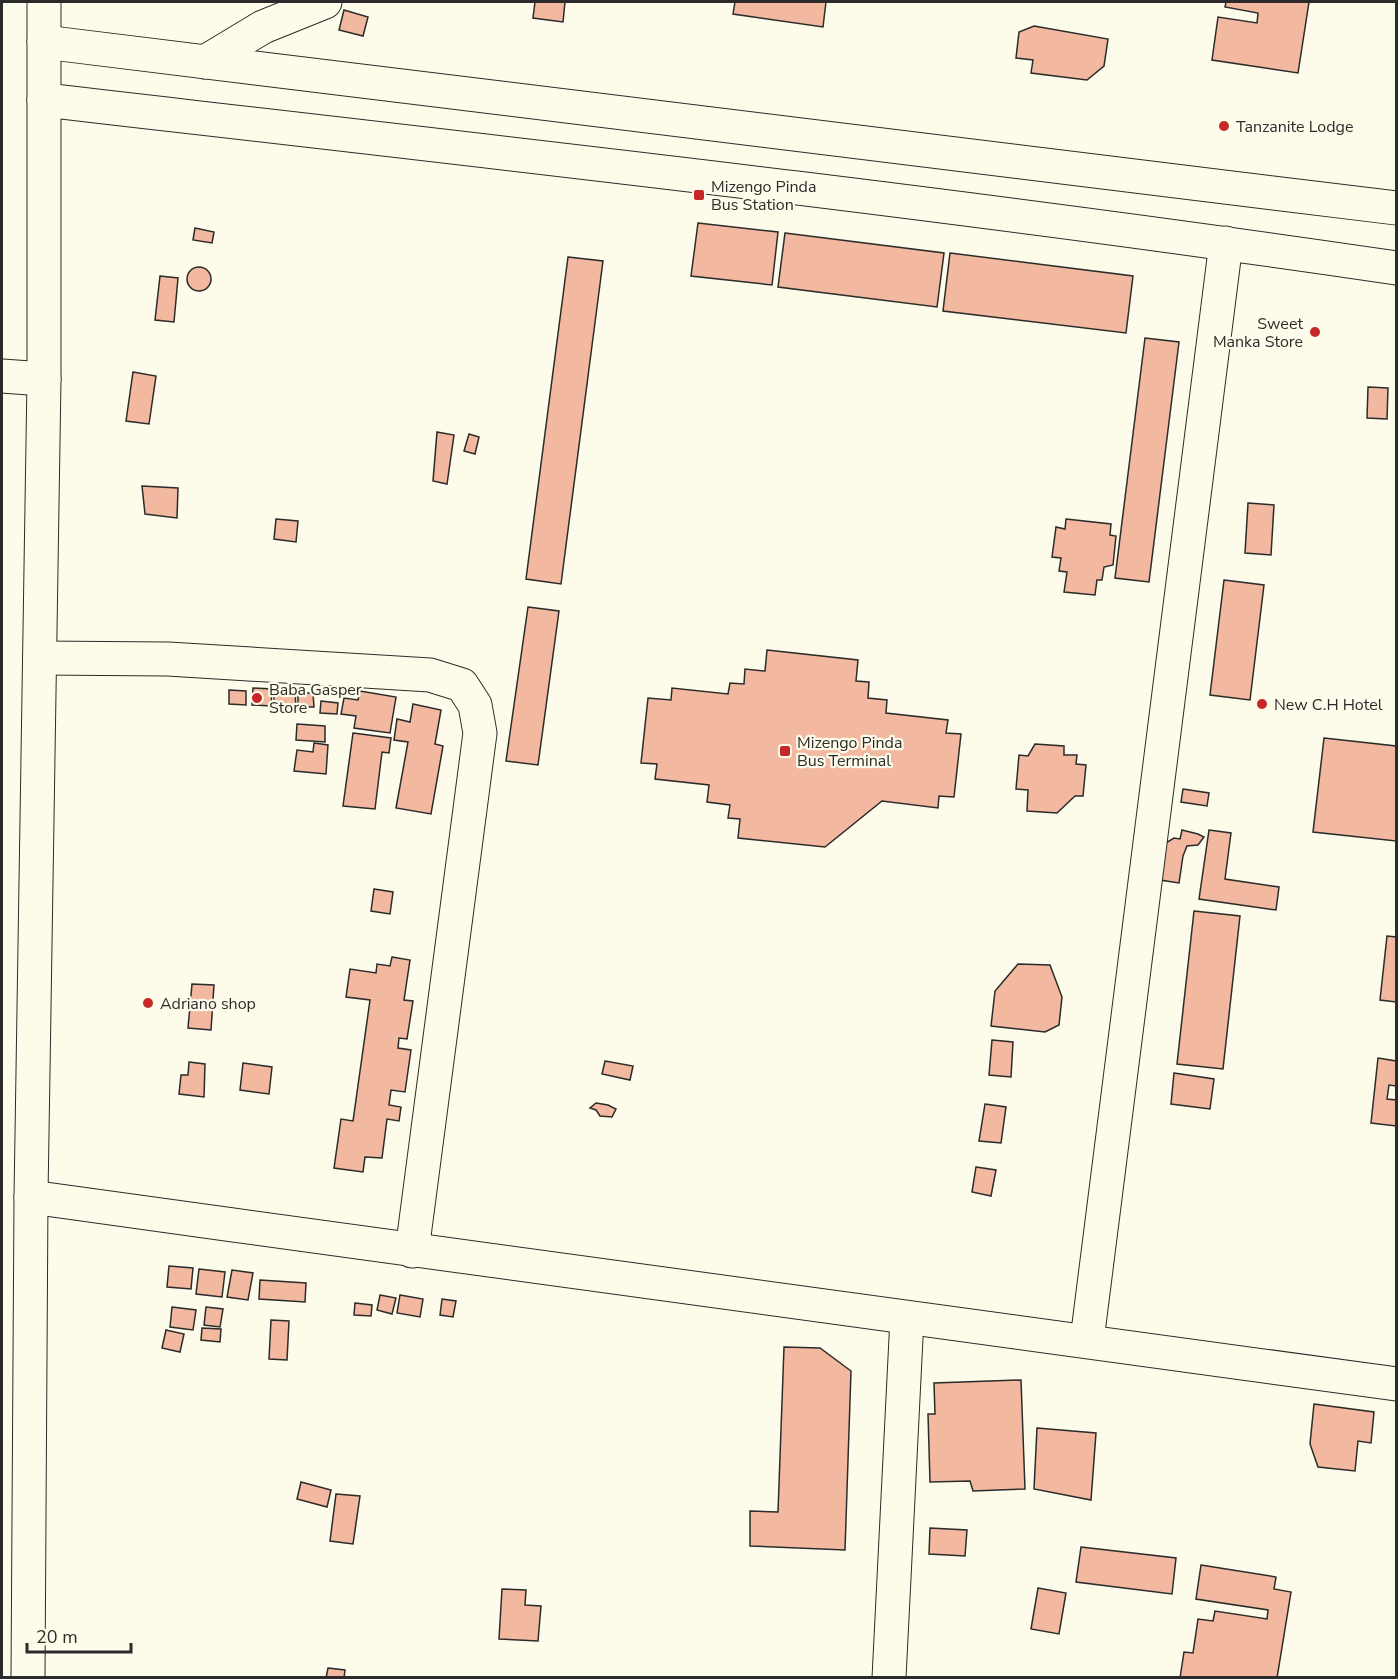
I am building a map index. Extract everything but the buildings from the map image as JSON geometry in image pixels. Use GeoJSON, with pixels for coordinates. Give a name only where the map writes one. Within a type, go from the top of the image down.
{"type":"FeatureCollection","features":[{"type":"Feature","properties":{"kind":"main road"},"geometry":{"type":"LineString","coordinates":[[28,1677],[30,1197],[44,379],[44,2]]}},
{"type":"Feature","properties":{"kind":"main road"},"geometry":{"type":"LineString","coordinates":[[205,62],[263,27],[325,2]]}},
{"type":"Feature","properties":{"kind":"main road"},"geometry":{"type":"LineString","coordinates":[[44,42],[1396,208]]}},
{"type":"Feature","properties":{"kind":"main road"},"geometry":{"type":"LineString","coordinates":[[44,100],[638,169],[1226,243],[1396,268]]}},
{"type":"Feature","properties":{"kind":"main road"},"geometry":{"type":"LineString","coordinates":[[1088,1340],[1226,243]]}},
{"type":"Feature","properties":{"kind":"main road"},"geometry":{"type":"LineString","coordinates":[[2,376],[44,379]]}},
{"type":"Feature","properties":{"kind":"main road"},"geometry":{"type":"LineString","coordinates":[[40,658],[168,659],[430,675],[462,685],[475,705],[480,734],[412,1251]]}},
{"type":"Feature","properties":{"kind":"main road"},"geometry":{"type":"LineString","coordinates":[[30,1197],[907,1318],[1088,1340],[1396,1384]]}},
{"type":"Feature","properties":{"kind":"main road"},"geometry":{"type":"LineString","coordinates":[[889,1677],[907,1318]]}},
{"type":"Feature","properties":{"kind":"place","name":"Tanzanite Lodge"},"geometry":{"type":"Point","coordinates":[1224,126]}},
{"type":"Feature","properties":{"kind":"place","name":"Mizengo Pinda Bus Station"},"geometry":{"type":"Point","coordinates":[699,195]}},
{"type":"Feature","properties":{"kind":"place","name":"Sweet Manka Store"},"geometry":{"type":"Point","coordinates":[1315,332]}},
{"type":"Feature","properties":{"kind":"place","name":"Baba Gasper Store"},"geometry":{"type":"Point","coordinates":[257,698]}},
{"type":"Feature","properties":{"kind":"place","name":"New C.H Hotel"},"geometry":{"type":"Point","coordinates":[1262,704]}},
{"type":"Feature","properties":{"kind":"place","name":"Mizengo Pinda Bus Terminal"},"geometry":{"type":"Point","coordinates":[785,751]}},
{"type":"Feature","properties":{"kind":"place","name":"Adriano shop"},"geometry":{"type":"Point","coordinates":[148,1003]}}]}
